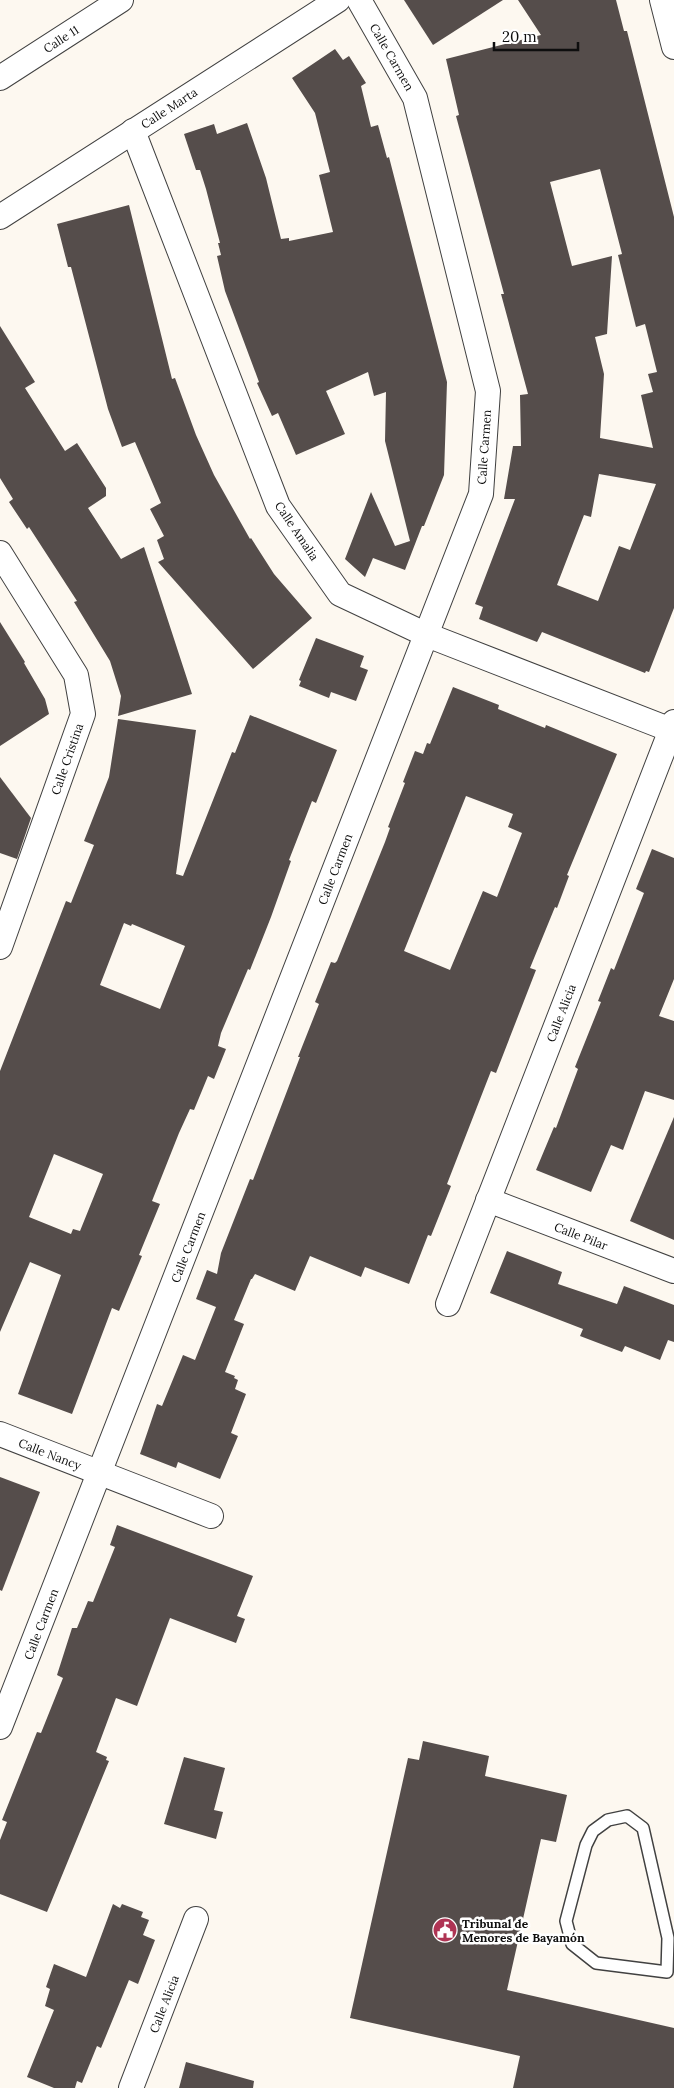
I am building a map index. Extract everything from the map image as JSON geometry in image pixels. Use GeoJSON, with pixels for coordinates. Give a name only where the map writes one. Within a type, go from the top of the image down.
{"type":"FeatureCollection","features":[{"type":"Feature","properties":{"kind":"street","name":"Calle 11"},"geometry":{"type":"LineString","coordinates":[[0,78],[122,0]]}},
{"type":"Feature","properties":{"kind":"street","name":"Calle Marta"},"geometry":{"type":"LineString","coordinates":[[0,217],[338,0]]}},
{"type":"Feature","properties":{"kind":"street","name":"Calle Carmen"},"geometry":{"type":"LineString","coordinates":[[0,1727],[481,494],[488,391],[415,98],[359,0]]}},
{"type":"Feature","properties":{"kind":"street"},"geometry":{"type":"LineString","coordinates":[[662,0],[674,47]]}},
{"type":"Feature","properties":{"kind":"street","name":"Calle Amalia"},"geometry":{"type":"LineString","coordinates":[[133,131],[278,506],[340,594],[427,634],[672,726]]}},
{"type":"Feature","properties":{"kind":"street","name":"Calle Cristina"},"geometry":{"type":"LineString","coordinates":[[0,553],[76,676],[83,714],[6,917],[0,947]]}},
{"type":"Feature","properties":{"kind":"street","name":"Calle Alicia"},"geometry":{"type":"LineString","coordinates":[[448,1304],[672,726]]}},
{"type":"Feature","properties":{"kind":"street","name":"Calle Pilar"},"geometry":{"type":"LineString","coordinates":[[488,1200],[674,1271]]}},
{"type":"Feature","properties":{"kind":"street","name":"Calle Nancy"},"geometry":{"type":"LineString","coordinates":[[0,1434],[211,1516]]}},
{"type":"Feature","properties":{"kind":"street","name":"Calle Alicia"},"geometry":{"type":"LineString","coordinates":[[131,2088],[196,1919]]}},
{"type":"Feature","properties":{"kind":"lane"},"geometry":{"type":"LineString","coordinates":[[627,1816],[643,1828],[668,1938],[671,1973],[596,1963],[572,1944],[566,1921],[586,1845],[593,1831],[608,1820],[627,1816]]}},
{"type":"Feature","properties":{"kind":"building"},"geometry":{"type":"Polygon","coordinates":[[[404,0],[503,0],[433,45],[404,0]]]}},
{"type":"Feature","properties":{"kind":"building"},"geometry":{"type":"Polygon","coordinates":[[[518,0],[616,0],[624,31],[627,31],[674,217],[674,608],[649,672],[646,671],[645,673],[542,632],[537,642],[479,619],[483,607],[475,604],[515,499],[504,499],[513,446],[521,446],[520,395],[528,394],[501,294],[504,294],[456,116],[459,115],[446,59],[541,35],[518,0]],[[600,169],[550,182],[572,266],[612,256],[607,334],[595,337],[604,374],[600,438],[653,448],[641,395],[653,392],[648,374],[657,372],[645,324],[636,327],[618,255],[622,254],[600,169]],[[599,474],[591,517],[584,515],[557,585],[598,601],[619,546],[630,550],[656,484],[599,474]]]}},
{"type":"Feature","properties":{"kind":"building"},"geometry":{"type":"Polygon","coordinates":[[[335,49],[343,60],[349,56],[366,83],[361,86],[371,127],[378,125],[387,158],[389,157],[447,382],[444,475],[424,526],[422,526],[405,570],[373,558],[365,577],[345,559],[371,492],[395,546],[410,541],[385,441],[386,392],[374,396],[368,372],[326,391],[345,434],[296,455],[278,413],[272,416],[257,383],[259,382],[225,291],[217,256],[221,255],[218,243],[220,243],[206,189],[200,170],[196,170],[184,134],[214,124],[217,134],[247,123],[266,178],[281,239],[289,238],[289,241],[333,232],[319,175],[330,172],[315,113],[292,78],[335,49]]]}},
{"type":"Feature","properties":{"kind":"building"},"geometry":{"type":"Polygon","coordinates":[[[129,205],[172,379],[175,378],[196,435],[214,475],[250,539],[274,574],[312,618],[253,669],[158,562],[164,559],[157,540],[164,536],[150,509],[161,503],[135,442],[122,447],[108,409],[71,267],[68,267],[57,224],[129,205]]]}},
{"type":"Feature","properties":{"kind":"building"},"geometry":{"type":"Polygon","coordinates":[[[0,326],[35,382],[25,388],[65,451],[77,443],[106,488],[106,496],[88,508],[121,559],[144,547],[192,694],[118,716],[121,696],[110,661],[74,602],[77,601],[29,527],[27,529],[9,502],[13,499],[0,478],[0,326]]]}},
{"type":"Feature","properties":{"kind":"building"},"geometry":{"type":"Polygon","coordinates":[[[0,622],[45,699],[49,714],[0,746],[0,622]]]}},
{"type":"Feature","properties":{"kind":"building"},"geometry":{"type":"Polygon","coordinates":[[[316,638],[364,656],[360,667],[368,670],[356,701],[331,692],[329,698],[299,686],[301,681],[299,680],[316,638]]]}},
{"type":"Feature","properties":{"kind":"building"},"geometry":{"type":"Polygon","coordinates":[[[453,687],[499,705],[498,709],[545,728],[546,725],[617,754],[567,875],[569,876],[557,908],[555,907],[530,968],[536,970],[496,1073],[491,1071],[447,1184],[451,1186],[431,1236],[428,1235],[409,1284],[365,1267],[361,1277],[310,1256],[295,1291],[255,1274],[251,1279],[234,1320],[244,1324],[225,1372],[235,1376],[234,1378],[238,1380],[235,1389],[246,1394],[231,1433],[238,1436],[220,1479],[178,1462],[176,1468],[140,1454],[157,1404],[162,1406],[183,1355],[195,1360],[216,1307],[196,1299],[207,1270],[217,1274],[221,1253],[250,1179],[253,1180],[300,1057],[298,1057],[319,1004],[315,1002],[331,962],[335,963],[337,961],[385,842],[390,828],[388,827],[415,751],[423,754],[427,743],[430,744],[453,687]],[[466,796],[404,951],[450,970],[483,891],[497,897],[522,833],[508,827],[513,814],[466,796]]]}},
{"type":"Feature","properties":{"kind":"building"},"geometry":{"type":"Polygon","coordinates":[[[250,715],[337,750],[316,803],[312,801],[289,860],[291,861],[271,917],[250,970],[248,969],[221,1033],[218,1046],[226,1049],[214,1079],[208,1076],[194,1110],[190,1109],[179,1133],[152,1201],[160,1204],[139,1255],[142,1256],[119,1311],[112,1308],[72,1414],[18,1394],[61,1275],[30,1262],[0,1332],[0,1071],[66,901],[71,903],[94,845],[84,841],[109,777],[118,719],[196,730],[176,874],[183,876],[232,752],[235,753],[250,715]],[[124,923],[100,985],[160,1009],[185,946],[132,924],[131,926],[124,923]],[[54,1154],[29,1217],[71,1234],[73,1229],[80,1231],[103,1174],[54,1154]]]}},
{"type":"Feature","properties":{"kind":"building"},"geometry":{"type":"Polygon","coordinates":[[[0,777],[31,818],[17,859],[0,853],[0,777]]]}},
{"type":"Feature","properties":{"kind":"building"},"geometry":{"type":"Polygon","coordinates":[[[652,849],[674,858],[674,979],[659,1016],[674,1021],[674,1100],[645,1091],[623,1150],[611,1145],[591,1192],[536,1170],[554,1127],[556,1128],[578,1069],[575,1067],[601,1002],[598,1001],[611,968],[614,970],[644,893],[636,889],[652,849]]]}},
{"type":"Feature","properties":{"kind":"building"},"geometry":{"type":"Polygon","coordinates":[[[674,1117],[674,1240],[630,1221],[674,1117]]]}},
{"type":"Feature","properties":{"kind":"building"},"geometry":{"type":"Polygon","coordinates":[[[507,1251],[562,1272],[558,1284],[617,1304],[624,1286],[674,1305],[674,1342],[668,1340],[660,1360],[625,1346],[622,1352],[580,1336],[583,1329],[490,1293],[507,1251]]]}},
{"type":"Feature","properties":{"kind":"building"},"geometry":{"type":"Polygon","coordinates":[[[0,1477],[40,1492],[2,1591],[0,1590],[0,1477]]]}},
{"type":"Feature","properties":{"kind":"building"},"geometry":{"type":"Polygon","coordinates":[[[117,1525],[253,1576],[237,1616],[245,1619],[236,1643],[170,1618],[137,1706],[116,1698],[96,1752],[107,1757],[106,1760],[109,1761],[47,1912],[0,1894],[0,1840],[7,1822],[2,1820],[37,1732],[41,1733],[63,1678],[57,1675],[72,1628],[77,1628],[88,1601],[93,1602],[115,1547],[110,1545],[117,1525]]]}},
{"type":"Feature","properties":{"kind":"building","name":"Tribunal de Menores de Bayamón"},"geometry":{"type":"Polygon","coordinates":[[[423,1741],[489,1756],[485,1776],[567,1795],[556,1842],[541,1839],[507,1990],[674,2028],[674,2088],[513,2088],[520,2056],[350,2018],[408,1758],[419,1760],[423,1741]]]}},
{"type":"Feature","properties":{"kind":"building"},"geometry":{"type":"Polygon","coordinates":[[[184,1757],[225,1768],[214,1810],[223,1812],[216,1839],[164,1824],[184,1757]]]}},
{"type":"Feature","properties":{"kind":"building"},"geometry":{"type":"Polygon","coordinates":[[[113,1904],[120,1908],[122,1904],[143,1912],[141,1917],[149,1920],[143,1935],[155,1940],[138,1984],[129,1980],[101,2048],[97,2046],[82,2083],[77,2081],[75,2088],[54,2088],[27,2077],[54,2010],[45,2006],[50,1989],[46,1987],[54,1964],[86,1977],[113,1904]]]}},
{"type":"Feature","properties":{"kind":"building"},"geometry":{"type":"Polygon","coordinates":[[[186,2062],[254,2081],[253,2088],[179,2088],[186,2062]]]}},
{"type":"Feature","properties":{"kind":"place","name":"Tribunal de Menores de Bayamón"},"geometry":{"type":"Point","coordinates":[445,1930]}}]}
